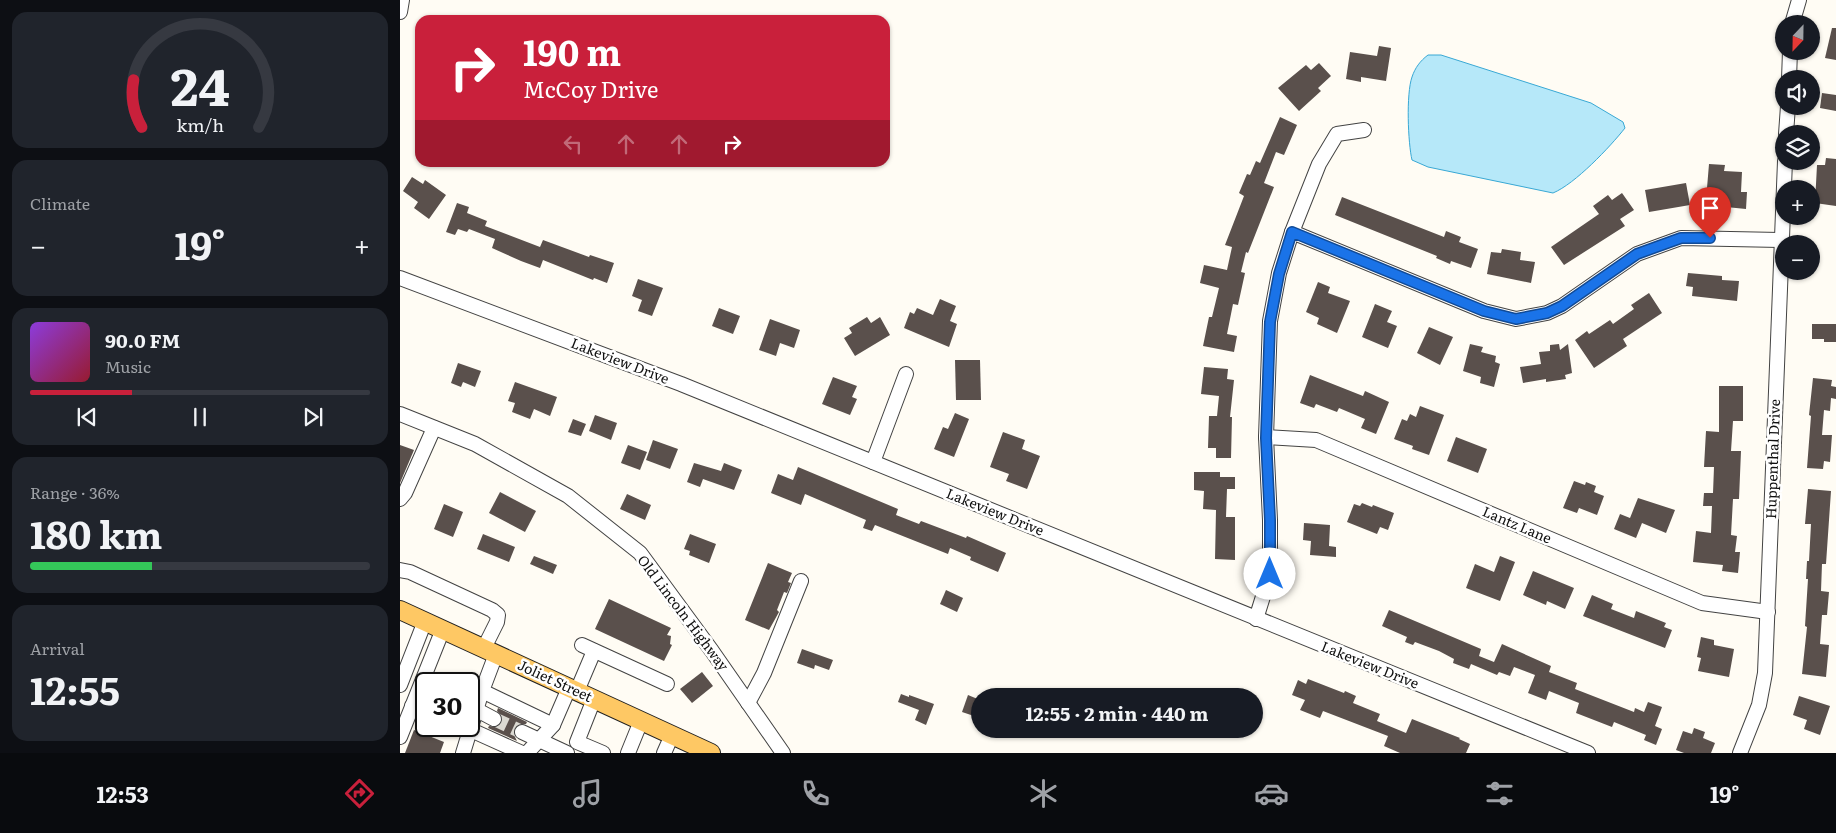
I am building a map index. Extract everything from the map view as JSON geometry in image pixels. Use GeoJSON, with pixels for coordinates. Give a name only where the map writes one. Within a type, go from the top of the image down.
{"type":"FeatureCollection","features":[{"type":"Feature","properties":{"kind":"main road","name":"Joliet Street"},"geometry":{"type":"LineString","coordinates":[[400,610],[711,753]]}},
{"type":"Feature","properties":{"kind":"street"},"geometry":{"type":"LineString","coordinates":[[400,12],[402,0]]}},
{"type":"Feature","properties":{"kind":"street"},"geometry":{"type":"LineString","coordinates":[[1795,15],[1799,0]]}},
{"type":"Feature","properties":{"kind":"street"},"geometry":{"type":"LineString","coordinates":[[1256,619],[1270,574],[1270,520],[1266,438],[1270,322],[1279,274],[1292,232],[1319,164],[1337,134],[1364,130]]}},
{"type":"Feature","properties":{"kind":"street","name":"Huppenthal Drive"},"geometry":{"type":"LineString","coordinates":[[1780,235],[1784,170]]}},
{"type":"Feature","properties":{"kind":"street"},"geometry":{"type":"LineString","coordinates":[[1292,232],[1484,311],[1516,319],[1533,317],[1562,306],[1637,254],[1681,238],[1775,240]]}},
{"type":"Feature","properties":{"kind":"street","name":"Lakeview Drive"},"geometry":{"type":"LineString","coordinates":[[400,278],[681,384],[1588,753]]}},
{"type":"Feature","properties":{"kind":"street","name":"Huppenthal Drive"},"geometry":{"type":"LineString","coordinates":[[1740,753],[1759,705],[1765,673],[1779,280]]}},
{"type":"Feature","properties":{"kind":"street"},"geometry":{"type":"LineString","coordinates":[[872,462],[906,374]]}},
{"type":"Feature","properties":{"kind":"street","name":"Old Lincoln Highway"},"geometry":{"type":"LineString","coordinates":[[400,414],[475,444],[568,496],[640,553],[783,753]]}},
{"type":"Feature","properties":{"kind":"street"},"geometry":{"type":"LineString","coordinates":[[400,499],[405,494],[434,428]]}},
{"type":"Feature","properties":{"kind":"street","name":"Lantz Lane"},"geometry":{"type":"LineString","coordinates":[[1266,438],[1316,440],[1702,603],[1768,612]]}},
{"type":"Feature","properties":{"kind":"street"},"geometry":{"type":"LineString","coordinates":[[400,570],[410,572],[492,610],[498,615],[480,699]]}},
{"type":"Feature","properties":{"kind":"street"},"geometry":{"type":"LineString","coordinates":[[748,703],[764,673],[801,581]]}},
{"type":"Feature","properties":{"kind":"street"},"geometry":{"type":"LineString","coordinates":[[400,685],[424,621]]}},
{"type":"Feature","properties":{"kind":"street"},"geometry":{"type":"LineString","coordinates":[[428,672],[443,629]]}},
{"type":"Feature","properties":{"kind":"street"},"geometry":{"type":"LineString","coordinates":[[527,753],[553,725],[573,690],[588,648],[667,684]]}},
{"type":"Feature","properties":{"kind":"street"},"geometry":{"type":"LineString","coordinates":[[482,691],[553,725]]}},
{"type":"Feature","properties":{"kind":"street"},"geometry":{"type":"LineString","coordinates":[[400,737],[415,700]]}},
{"type":"Feature","properties":{"kind":"street"},"geometry":{"type":"LineString","coordinates":[[594,700],[575,748],[602,753]]}},
{"type":"Feature","properties":{"kind":"street"},"geometry":{"type":"LineString","coordinates":[[480,712],[494,719]]}},
{"type":"Feature","properties":{"kind":"street"},"geometry":{"type":"LineString","coordinates":[[628,753],[641,721]]}},
{"type":"Feature","properties":{"kind":"street"},"geometry":{"type":"LineString","coordinates":[[522,732],[567,753]]}},
{"type":"Feature","properties":{"kind":"street"},"geometry":{"type":"LineString","coordinates":[[480,734],[522,753]]}},
{"type":"Feature","properties":{"kind":"street"},"geometry":{"type":"LineString","coordinates":[[664,753],[672,736]]}},
{"type":"Feature","properties":{"kind":"street"},"geometry":{"type":"LineString","coordinates":[[462,753],[468,737]]}},
{"type":"Feature","properties":{"kind":"water"},"geometry":{"type":"Polygon","coordinates":[[[1428,55],[1441,55],[1591,103],[1623,122],[1625,128],[1601,155],[1571,182],[1553,193],[1428,167],[1412,160],[1408,119],[1412,77],[1418,65],[1428,55]]]}},
{"type":"Feature","properties":{"kind":"building"},"geometry":{"type":"Polygon","coordinates":[[[1832,28],[1836,28],[1836,60],[1825,58],[1832,28]]]}},
{"type":"Feature","properties":{"kind":"building"},"geometry":{"type":"Polygon","coordinates":[[[1379,46],[1391,48],[1386,81],[1361,77],[1361,82],[1346,79],[1350,52],[1377,56],[1379,46]]]}},
{"type":"Feature","properties":{"kind":"building"},"geometry":{"type":"Polygon","coordinates":[[[1319,63],[1331,76],[1318,88],[1321,91],[1299,111],[1278,88],[1306,65],[1311,70],[1319,63]]]}},
{"type":"Feature","properties":{"kind":"building"},"geometry":{"type":"Polygon","coordinates":[[[1822,93],[1836,95],[1836,111],[1820,108],[1822,93]]]}},
{"type":"Feature","properties":{"kind":"building"},"geometry":{"type":"Polygon","coordinates":[[[1280,117],[1297,125],[1284,155],[1276,152],[1264,183],[1274,187],[1248,253],[1246,252],[1241,272],[1245,273],[1238,305],[1233,304],[1227,334],[1237,336],[1234,352],[1203,346],[1209,317],[1212,317],[1219,288],[1200,283],[1204,265],[1227,270],[1232,247],[1225,245],[1244,196],[1239,193],[1247,174],[1250,175],[1256,161],[1260,163],[1280,117]]]}},
{"type":"Feature","properties":{"kind":"building"},"geometry":{"type":"Polygon","coordinates":[[[1826,158],[1836,159],[1836,206],[1820,204],[1820,180],[1816,180],[1817,170],[1820,170],[1820,165],[1825,165],[1826,158]]]}},
{"type":"Feature","properties":{"kind":"building"},"geometry":{"type":"Polygon","coordinates":[[[1709,164],[1725,165],[1724,171],[1742,172],[1741,192],[1747,192],[1746,209],[1726,207],[1727,201],[1706,200],[1709,164]]]}},
{"type":"Feature","properties":{"kind":"building"},"geometry":{"type":"Polygon","coordinates":[[[412,177],[423,184],[425,180],[446,195],[429,219],[414,208],[418,202],[403,191],[412,177]]]}},
{"type":"Feature","properties":{"kind":"building"},"geometry":{"type":"Polygon","coordinates":[[[1686,183],[1690,205],[1649,212],[1645,190],[1686,183]]]}},
{"type":"Feature","properties":{"kind":"building"},"geometry":{"type":"Polygon","coordinates":[[[1622,193],[1634,210],[1620,219],[1625,226],[1564,265],[1551,247],[1599,214],[1593,206],[1608,195],[1612,200],[1622,193]]]}},
{"type":"Feature","properties":{"kind":"building"},"geometry":{"type":"Polygon","coordinates":[[[1342,197],[1444,237],[1446,231],[1461,237],[1459,242],[1478,249],[1471,268],[1451,261],[1450,264],[1436,258],[1437,256],[1335,215],[1342,197]]]}},
{"type":"Feature","properties":{"kind":"building"},"geometry":{"type":"Polygon","coordinates":[[[457,203],[469,207],[467,213],[487,221],[485,226],[540,247],[543,240],[589,257],[590,255],[614,263],[607,283],[594,278],[593,280],[543,260],[540,268],[521,261],[492,248],[495,239],[469,229],[467,232],[458,229],[455,235],[446,232],[457,203]]]}},
{"type":"Feature","properties":{"kind":"building"},"geometry":{"type":"Polygon","coordinates":[[[1502,249],[1521,252],[1520,260],[1535,262],[1531,283],[1487,274],[1491,252],[1501,253],[1502,249]]]}},
{"type":"Feature","properties":{"kind":"building"},"geometry":{"type":"Polygon","coordinates":[[[1688,273],[1722,276],[1722,280],[1739,281],[1737,301],[1692,296],[1693,287],[1686,286],[1688,273]]]}},
{"type":"Feature","properties":{"kind":"building"},"geometry":{"type":"Polygon","coordinates":[[[638,279],[663,288],[652,316],[638,311],[642,300],[632,296],[638,279]]]}},
{"type":"Feature","properties":{"kind":"building"},"geometry":{"type":"Polygon","coordinates":[[[1318,282],[1330,287],[1328,293],[1350,301],[1337,333],[1317,324],[1319,318],[1306,312],[1318,282]]]}},
{"type":"Feature","properties":{"kind":"building"},"geometry":{"type":"Polygon","coordinates":[[[1649,293],[1662,313],[1623,339],[1627,346],[1594,368],[1575,340],[1587,331],[1589,334],[1610,320],[1613,324],[1634,309],[1631,305],[1649,293]]]}},
{"type":"Feature","properties":{"kind":"building"},"geometry":{"type":"Polygon","coordinates":[[[940,299],[956,306],[950,321],[957,324],[949,347],[904,328],[910,312],[914,314],[917,308],[933,315],[940,299]]]}},
{"type":"Feature","properties":{"kind":"building"},"geometry":{"type":"Polygon","coordinates":[[[1375,304],[1392,311],[1387,322],[1397,326],[1388,348],[1362,337],[1375,304]]]}},
{"type":"Feature","properties":{"kind":"building"},"geometry":{"type":"Polygon","coordinates":[[[719,308],[740,316],[733,334],[712,326],[719,308]]]}},
{"type":"Feature","properties":{"kind":"building"},"geometry":{"type":"Polygon","coordinates":[[[867,317],[871,323],[880,317],[890,335],[855,356],[844,338],[852,333],[849,328],[867,317]]]}},
{"type":"Feature","properties":{"kind":"building"},"geometry":{"type":"Polygon","coordinates":[[[770,319],[800,330],[794,348],[780,343],[776,356],[759,350],[770,319]]]}},
{"type":"Feature","properties":{"kind":"building"},"geometry":{"type":"Polygon","coordinates":[[[1812,324],[1836,324],[1836,342],[1812,339],[1812,324]]]}},
{"type":"Feature","properties":{"kind":"building"},"geometry":{"type":"Polygon","coordinates":[[[1429,327],[1453,337],[1440,365],[1417,353],[1429,327]]]}},
{"type":"Feature","properties":{"kind":"building"},"geometry":{"type":"Polygon","coordinates":[[[1470,344],[1483,347],[1481,352],[1496,356],[1495,362],[1500,364],[1494,387],[1480,383],[1481,377],[1463,371],[1470,344]]]}},
{"type":"Feature","properties":{"kind":"building"},"geometry":{"type":"Polygon","coordinates":[[[1559,344],[1560,350],[1568,344],[1572,373],[1565,375],[1566,379],[1546,382],[1546,379],[1523,383],[1520,367],[1541,364],[1539,352],[1550,351],[1550,345],[1559,344]]]}},
{"type":"Feature","properties":{"kind":"building"},"geometry":{"type":"Polygon","coordinates":[[[955,360],[980,360],[981,400],[956,400],[955,360]]]}},
{"type":"Feature","properties":{"kind":"building"},"geometry":{"type":"Polygon","coordinates":[[[458,363],[481,371],[475,387],[463,382],[461,387],[451,383],[458,363]]]}},
{"type":"Feature","properties":{"kind":"building"},"geometry":{"type":"Polygon","coordinates":[[[1204,367],[1228,369],[1227,379],[1234,380],[1230,417],[1232,417],[1231,458],[1216,458],[1216,448],[1208,448],[1209,416],[1217,416],[1219,396],[1201,394],[1204,367]]]}},
{"type":"Feature","properties":{"kind":"building"},"geometry":{"type":"Polygon","coordinates":[[[1310,375],[1363,396],[1365,391],[1389,402],[1376,434],[1361,428],[1365,419],[1339,408],[1337,412],[1316,404],[1314,408],[1300,403],[1310,375]]]}},
{"type":"Feature","properties":{"kind":"building"},"geometry":{"type":"Polygon","coordinates":[[[833,377],[857,386],[852,397],[857,399],[850,415],[822,404],[833,377]]]}},
{"type":"Feature","properties":{"kind":"building"},"geometry":{"type":"Polygon","coordinates":[[[1813,378],[1832,380],[1831,386],[1836,387],[1836,399],[1831,398],[1830,411],[1824,410],[1822,435],[1832,435],[1830,462],[1824,461],[1823,469],[1807,468],[1811,416],[1809,415],[1813,378]]]}},
{"type":"Feature","properties":{"kind":"building"},"geometry":{"type":"Polygon","coordinates":[[[515,382],[557,397],[550,416],[534,409],[530,419],[512,412],[515,403],[508,401],[515,382]]]}},
{"type":"Feature","properties":{"kind":"building"},"geometry":{"type":"Polygon","coordinates":[[[1719,386],[1743,386],[1743,421],[1733,421],[1731,451],[1741,451],[1739,499],[1733,499],[1731,535],[1737,536],[1735,552],[1740,552],[1738,573],[1722,571],[1723,565],[1693,562],[1696,531],[1711,533],[1712,506],[1703,506],[1704,493],[1713,493],[1714,467],[1704,467],[1706,431],[1719,432],[1719,386]]]}},
{"type":"Feature","properties":{"kind":"building"},"geometry":{"type":"Polygon","coordinates":[[[1420,406],[1444,415],[1429,455],[1412,449],[1413,446],[1394,439],[1402,419],[1407,421],[1410,414],[1416,417],[1420,406]]]}},
{"type":"Feature","properties":{"kind":"building"},"geometry":{"type":"Polygon","coordinates":[[[955,413],[969,419],[954,457],[934,449],[943,427],[948,429],[955,413]]]}},
{"type":"Feature","properties":{"kind":"building"},"geometry":{"type":"Polygon","coordinates":[[[595,415],[617,423],[611,440],[589,431],[595,415]]]}},
{"type":"Feature","properties":{"kind":"building"},"geometry":{"type":"Polygon","coordinates":[[[573,419],[586,424],[581,436],[568,432],[573,419]]]}},
{"type":"Feature","properties":{"kind":"building"},"geometry":{"type":"Polygon","coordinates":[[[1003,432],[1025,440],[1022,449],[1040,456],[1027,489],[1006,481],[1009,474],[990,467],[1003,432]]]}},
{"type":"Feature","properties":{"kind":"building"},"geometry":{"type":"Polygon","coordinates":[[[1456,437],[1487,449],[1478,473],[1447,461],[1456,437]]]}},
{"type":"Feature","properties":{"kind":"building"},"geometry":{"type":"Polygon","coordinates":[[[653,440],[678,449],[670,469],[646,460],[653,440]]]}},
{"type":"Feature","properties":{"kind":"building"},"geometry":{"type":"Polygon","coordinates":[[[400,445],[414,450],[400,483],[400,445]]]}},
{"type":"Feature","properties":{"kind":"building"},"geometry":{"type":"Polygon","coordinates":[[[628,445],[647,452],[640,470],[621,463],[628,445]]]}},
{"type":"Feature","properties":{"kind":"building"},"geometry":{"type":"Polygon","coordinates":[[[694,463],[721,471],[724,463],[742,470],[734,490],[703,479],[700,487],[687,482],[694,463]]]}},
{"type":"Feature","properties":{"kind":"building"},"geometry":{"type":"Polygon","coordinates":[[[798,467],[898,509],[896,515],[919,524],[921,521],[966,538],[967,536],[1006,553],[998,572],[970,560],[971,557],[950,548],[948,554],[875,525],[872,531],[863,528],[866,520],[805,494],[801,505],[771,493],[778,474],[793,480],[798,467]]]}},
{"type":"Feature","properties":{"kind":"building"},"geometry":{"type":"Polygon","coordinates":[[[1194,472],[1220,472],[1220,477],[1235,477],[1235,489],[1227,489],[1226,517],[1235,517],[1235,560],[1215,559],[1216,510],[1203,509],[1204,491],[1194,490],[1194,472]]]}},
{"type":"Feature","properties":{"kind":"building"},"geometry":{"type":"Polygon","coordinates":[[[1574,481],[1585,485],[1586,482],[1596,486],[1594,492],[1604,496],[1597,515],[1579,508],[1577,513],[1563,508],[1574,481]]]}},
{"type":"Feature","properties":{"kind":"building"},"geometry":{"type":"Polygon","coordinates":[[[1808,489],[1831,491],[1826,564],[1822,564],[1821,591],[1829,592],[1827,615],[1822,615],[1820,644],[1829,645],[1826,677],[1802,674],[1807,627],[1805,626],[1808,579],[1806,579],[1811,524],[1805,524],[1808,489]]]}},
{"type":"Feature","properties":{"kind":"building"},"geometry":{"type":"Polygon","coordinates":[[[500,492],[536,511],[525,532],[489,513],[500,492]]]}},
{"type":"Feature","properties":{"kind":"building"},"geometry":{"type":"Polygon","coordinates":[[[627,494],[651,505],[645,520],[620,509],[627,494]]]}},
{"type":"Feature","properties":{"kind":"building"},"geometry":{"type":"Polygon","coordinates":[[[1638,498],[1675,510],[1666,533],[1642,523],[1636,538],[1614,529],[1620,514],[1630,518],[1638,498]]]}},
{"type":"Feature","properties":{"kind":"building"},"geometry":{"type":"Polygon","coordinates":[[[1362,503],[1394,513],[1388,530],[1380,527],[1377,534],[1347,522],[1354,504],[1360,506],[1362,503]]]}},
{"type":"Feature","properties":{"kind":"building"},"geometry":{"type":"Polygon","coordinates":[[[444,504],[463,512],[453,537],[434,529],[444,504]]]}},
{"type":"Feature","properties":{"kind":"building"},"geometry":{"type":"Polygon","coordinates":[[[1304,523],[1330,525],[1329,546],[1336,547],[1336,557],[1310,555],[1311,541],[1303,540],[1304,523]]]}},
{"type":"Feature","properties":{"kind":"building"},"geometry":{"type":"Polygon","coordinates":[[[483,534],[515,547],[509,562],[477,549],[483,534]]]}},
{"type":"Feature","properties":{"kind":"building"},"geometry":{"type":"Polygon","coordinates":[[[690,534],[716,544],[709,563],[689,555],[690,551],[684,549],[690,534]]]}},
{"type":"Feature","properties":{"kind":"building"},"geometry":{"type":"Polygon","coordinates":[[[534,556],[557,565],[553,574],[530,564],[534,556]]]}},
{"type":"Feature","properties":{"kind":"building"},"geometry":{"type":"Polygon","coordinates":[[[1500,556],[1515,562],[1500,601],[1466,588],[1475,564],[1494,572],[1500,556]]]}},
{"type":"Feature","properties":{"kind":"building"},"geometry":{"type":"Polygon","coordinates":[[[768,563],[792,573],[788,582],[791,583],[787,593],[784,592],[777,610],[779,612],[769,630],[745,620],[768,563]]]}},
{"type":"Feature","properties":{"kind":"building"},"geometry":{"type":"Polygon","coordinates":[[[1533,571],[1574,588],[1565,609],[1547,601],[1546,605],[1523,595],[1533,571]]]}},
{"type":"Feature","properties":{"kind":"building"},"geometry":{"type":"Polygon","coordinates":[[[946,590],[963,598],[957,612],[940,604],[946,590]]]}},
{"type":"Feature","properties":{"kind":"building"},"geometry":{"type":"Polygon","coordinates":[[[1592,595],[1613,604],[1611,609],[1634,618],[1636,611],[1666,623],[1664,627],[1672,630],[1665,648],[1583,616],[1592,595]]]}},
{"type":"Feature","properties":{"kind":"building"},"geometry":{"type":"Polygon","coordinates":[[[609,599],[671,628],[667,635],[671,636],[670,644],[672,645],[664,661],[595,629],[609,599]]]}},
{"type":"Feature","properties":{"kind":"building"},"geometry":{"type":"Polygon","coordinates":[[[1389,610],[1481,649],[1479,656],[1494,662],[1502,644],[1551,666],[1549,672],[1577,683],[1575,689],[1634,712],[1635,708],[1644,712],[1648,702],[1662,707],[1655,726],[1662,729],[1656,745],[1644,740],[1646,735],[1614,722],[1612,727],[1576,713],[1579,703],[1549,691],[1546,700],[1528,693],[1535,675],[1514,667],[1510,676],[1499,672],[1497,675],[1471,664],[1469,669],[1453,663],[1454,659],[1439,651],[1415,642],[1413,645],[1405,642],[1407,637],[1382,626],[1389,610]]]}},
{"type":"Feature","properties":{"kind":"building"},"geometry":{"type":"Polygon","coordinates":[[[1701,637],[1714,640],[1714,645],[1734,649],[1729,677],[1698,671],[1701,658],[1697,657],[1701,637]]]}},
{"type":"Feature","properties":{"kind":"building"},"geometry":{"type":"Polygon","coordinates":[[[802,649],[833,660],[829,670],[815,665],[814,669],[797,663],[802,649]]]}},
{"type":"Feature","properties":{"kind":"building"},"geometry":{"type":"Polygon","coordinates":[[[702,672],[713,686],[692,703],[680,689],[702,672]]]}},
{"type":"Feature","properties":{"kind":"building"},"geometry":{"type":"Polygon","coordinates":[[[1308,679],[1356,696],[1353,703],[1380,714],[1377,721],[1406,733],[1412,719],[1460,738],[1470,744],[1466,753],[1400,753],[1384,746],[1388,736],[1323,711],[1320,718],[1300,710],[1305,700],[1292,695],[1298,680],[1306,684],[1308,679]]]}},
{"type":"Feature","properties":{"kind":"building"},"geometry":{"type":"Polygon","coordinates":[[[901,694],[934,704],[926,725],[915,720],[919,710],[898,702],[901,694]]]}},
{"type":"Feature","properties":{"kind":"building"},"geometry":{"type":"Polygon","coordinates":[[[968,695],[971,696],[971,715],[962,712],[968,695]]]}},
{"type":"Feature","properties":{"kind":"building"},"geometry":{"type":"Polygon","coordinates":[[[1799,696],[1830,706],[1820,735],[1804,729],[1807,720],[1793,715],[1799,696]]]}},
{"type":"Feature","properties":{"kind":"building"},"geometry":{"type":"Polygon","coordinates":[[[498,708],[527,722],[514,728],[513,733],[517,741],[488,728],[489,726],[498,727],[502,723],[503,718],[497,711],[498,708]]]}},
{"type":"Feature","properties":{"kind":"building"},"geometry":{"type":"Polygon","coordinates":[[[1694,728],[1705,732],[1703,738],[1715,743],[1711,753],[1684,753],[1676,750],[1683,731],[1692,734],[1694,728]]]}},
{"type":"Feature","properties":{"kind":"building"},"geometry":{"type":"Polygon","coordinates":[[[414,730],[415,737],[432,737],[444,742],[440,753],[405,753],[414,730]]]}},
{"type":"Feature","properties":{"kind":"tunnel"},"geometry":{"type":"LineString","coordinates":[[494,719],[522,732]]}},
{"type":"Feature","properties":{"kind":"route"},"geometry":{"type":"LineString","coordinates":[[1270,574],[1270,520],[1266,438],[1270,322],[1279,274],[1292,232],[1484,311],[1516,319],[1533,317],[1562,306],[1637,254],[1681,238],[1710,238]]}}]}
